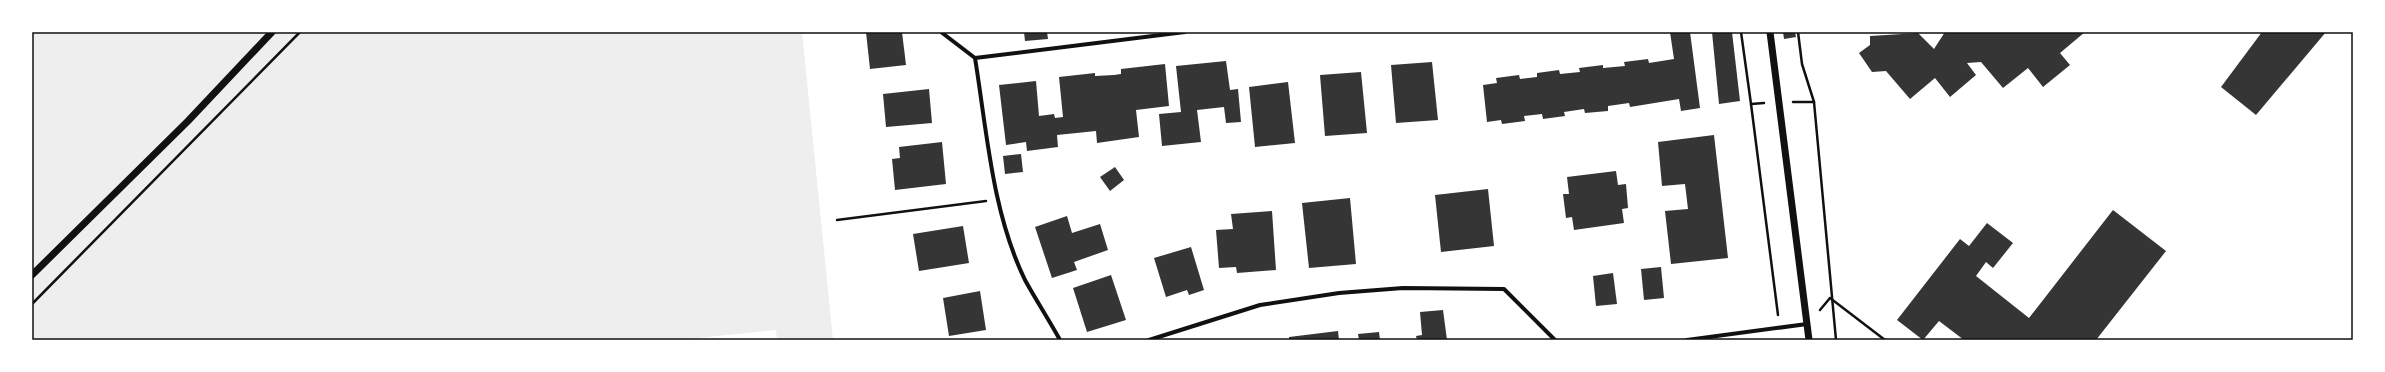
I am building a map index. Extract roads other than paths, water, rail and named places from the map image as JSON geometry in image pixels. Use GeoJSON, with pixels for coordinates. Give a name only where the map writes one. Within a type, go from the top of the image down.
{"type":"FeatureCollection","features":[{"type":"Feature","properties":{"kind":"street"},"geometry":{"type":"LineString","coordinates":[[32,275],[188,121],[272,32]]}},
{"type":"Feature","properties":{"kind":"street"},"geometry":{"type":"LineString","coordinates":[[941,32],[975,58],[997,194],[1005,226],[1025,279],[1060,340]]}},
{"type":"Feature","properties":{"kind":"street"},"geometry":{"type":"LineString","coordinates":[[975,58],[1185,32]]}},
{"type":"Feature","properties":{"kind":"street"},"geometry":{"type":"LineString","coordinates":[[1770,32],[1809,340]]}},
{"type":"Feature","properties":{"kind":"street"},"geometry":{"type":"LineString","coordinates":[[1149,340],[1260,305],[1338,293],[1403,288],[1504,289],[1555,340]]}},
{"type":"Feature","properties":{"kind":"street"},"geometry":{"type":"LineString","coordinates":[[1687,340],[1780,329],[1807,324]]}}]}
